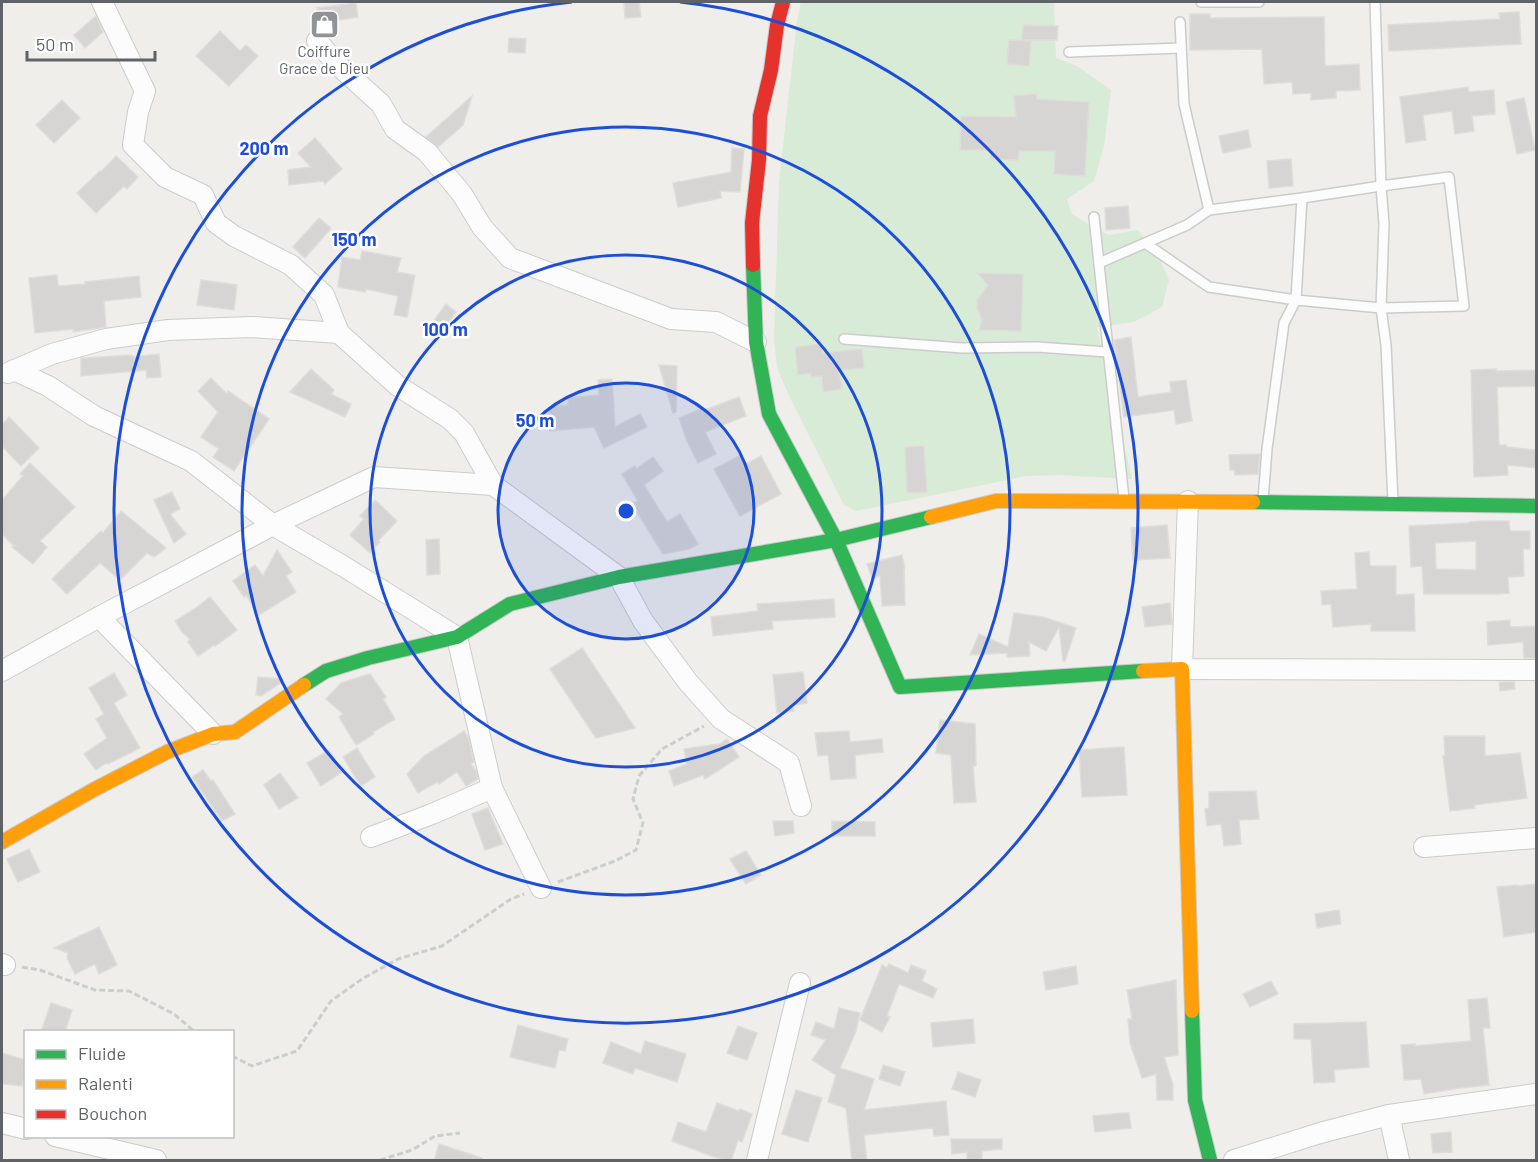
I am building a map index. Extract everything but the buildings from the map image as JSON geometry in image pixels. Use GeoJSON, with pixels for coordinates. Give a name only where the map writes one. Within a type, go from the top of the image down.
{"type":"FeatureCollection","features":[{"type":"Feature","properties":{"kind":"street"},"geometry":{"type":"LineString","coordinates":[[102,2],[145,91],[138,111],[133,145],[165,177],[203,195],[216,223],[234,236],[291,265],[324,296],[339,333],[398,386],[450,419],[464,433],[493,485],[619,577],[643,621],[688,682],[721,719],[789,763],[801,806]]}},
{"type":"Feature","properties":{"kind":"street"},"geometry":{"type":"LineString","coordinates":[[783,2],[760,116],[759,160],[752,223],[756,342],[769,414],[836,540],[900,687],[1182,669],[1536,670]]}},
{"type":"Feature","properties":{"kind":"street"},"geometry":{"type":"LineString","coordinates":[[317,41],[338,65],[381,104],[395,129],[427,153],[462,194],[482,227],[510,258],[671,319],[716,322],[756,342]]}},
{"type":"Feature","properties":{"kind":"street"},"geometry":{"type":"LineString","coordinates":[[8,373],[52,354],[106,339],[168,330],[252,327],[339,333]]}},
{"type":"Feature","properties":{"kind":"street"},"geometry":{"type":"LineString","coordinates":[[8,373],[48,386],[94,416],[191,461],[273,525],[457,637],[492,788],[541,888]]}},
{"type":"Feature","properties":{"kind":"street"},"geometry":{"type":"LineString","coordinates":[[2,671],[273,525],[374,477],[493,485]]}},
{"type":"Feature","properties":{"kind":"street"},"geometry":{"type":"LineString","coordinates":[[2,842],[95,789],[167,752],[213,734],[234,732],[326,671],[368,658],[457,637],[510,604],[619,577],[836,540],[996,501],[1536,506]]}},
{"type":"Feature","properties":{"kind":"street"},"geometry":{"type":"LineString","coordinates":[[1188,501],[1182,669],[1195,1100],[1210,1161]]}},
{"type":"Feature","properties":{"kind":"street"},"geometry":{"type":"LineString","coordinates":[[99,617],[213,734]]}},
{"type":"Feature","properties":{"kind":"street"},"geometry":{"type":"LineString","coordinates":[[371,837],[492,788]]}},
{"type":"Feature","properties":{"kind":"street"},"geometry":{"type":"LineString","coordinates":[[1424,847],[1536,838]]}},
{"type":"Feature","properties":{"kind":"street"},"geometry":{"type":"LineString","coordinates":[[757,1161],[800,983]]}},
{"type":"Feature","properties":{"kind":"street"},"geometry":{"type":"LineString","coordinates":[[1234,1161],[1320,1133],[1389,1115],[1536,1094]]}},
{"type":"Feature","properties":{"kind":"street"},"geometry":{"type":"LineString","coordinates":[[1389,1115],[1399,1161]]}},
{"type":"Feature","properties":{"kind":"street"},"geometry":{"type":"LineString","coordinates":[[2,1124],[24,1129]]}},
{"type":"Feature","properties":{"kind":"street"},"geometry":{"type":"LineString","coordinates":[[59,1138],[156,1161]]}},
{"type":"Feature","properties":{"kind":"lane"},"geometry":{"type":"LineString","coordinates":[[1201,2],[1259,2]]}},
{"type":"Feature","properties":{"kind":"lane"},"geometry":{"type":"LineString","coordinates":[[1375,2],[1384,224],[1381,308],[1386,345],[1394,504]]}},
{"type":"Feature","properties":{"kind":"lane"},"geometry":{"type":"LineString","coordinates":[[1180,22],[1184,104],[1209,210]]}},
{"type":"Feature","properties":{"kind":"lane"},"geometry":{"type":"LineString","coordinates":[[1070,52],[1181,48]]}},
{"type":"Feature","properties":{"kind":"lane"},"geometry":{"type":"LineString","coordinates":[[1099,263],[1145,243],[1187,225],[1209,210],[1449,177],[1464,306],[1381,308],[1296,300],[1209,287],[1145,243]]}},
{"type":"Feature","properties":{"kind":"lane"},"geometry":{"type":"LineString","coordinates":[[1262,502],[1284,323],[1296,300],[1302,198]]}},
{"type":"Feature","properties":{"kind":"lane"},"geometry":{"type":"LineString","coordinates":[[1094,217],[1124,501]]}},
{"type":"Feature","properties":{"kind":"lane"},"geometry":{"type":"LineString","coordinates":[[844,339],[962,348],[1037,347],[1108,352]]}},
{"type":"Feature","properties":{"kind":"path"},"geometry":{"type":"LineString","coordinates":[[234,1057],[252,1066],[297,1051],[332,1001],[362,979],[398,959],[442,946],[511,899],[615,861],[636,850],[642,823],[633,800],[639,776],[662,749],[721,719]]}},
{"type":"Feature","properties":{"kind":"path"},"geometry":{"type":"LineString","coordinates":[[3,964],[40,970],[95,990],[129,991],[174,1014],[193,1030]]}},
{"type":"Feature","properties":{"kind":"path"},"geometry":{"type":"LineString","coordinates":[[380,1161],[412,1150],[435,1136],[460,1133]]}},
{"type":"Feature","properties":{"kind":"green space"},"geometry":{"type":"Polygon","coordinates":[[[801,2],[1054,2],[1056,58],[1077,66],[1111,90],[1104,146],[1094,181],[1067,199],[1071,213],[1109,235],[1138,230],[1161,263],[1169,280],[1162,307],[1134,322],[1097,327],[1132,479],[1057,475],[1026,476],[856,511],[844,505],[777,368],[774,339],[779,182],[801,2]]]}},
{"type":"Feature","properties":{"kind":"traffic: fast"},"geometry":{"type":"LineString","coordinates":[[753,265],[756,342],[769,414],[836,540],[900,687],[1143,671]]}},
{"type":"Feature","properties":{"kind":"traffic: fast"},"geometry":{"type":"LineString","coordinates":[[1253,502],[1536,506]]}},
{"type":"Feature","properties":{"kind":"traffic: fast"},"geometry":{"type":"LineString","coordinates":[[304,685],[326,671],[368,658],[457,637],[510,604],[619,577],[836,540],[931,517]]}},
{"type":"Feature","properties":{"kind":"traffic: fast"},"geometry":{"type":"LineString","coordinates":[[1192,1011],[1195,1100],[1210,1160]]}},
{"type":"Feature","properties":{"kind":"traffic: slow"},"geometry":{"type":"LineString","coordinates":[[931,517],[996,501],[1253,502]]}},
{"type":"Feature","properties":{"kind":"traffic: slow"},"geometry":{"type":"LineString","coordinates":[[1143,671],[1182,669],[1192,1011]]}},
{"type":"Feature","properties":{"kind":"traffic: slow"},"geometry":{"type":"LineString","coordinates":[[2,842],[95,789],[167,752],[213,734],[235,732],[304,685]]}},
{"type":"Feature","properties":{"kind":"traffic: jam"},"geometry":{"type":"LineString","coordinates":[[753,265],[752,223],[759,160],[760,116],[783,2]]}},
{"type":"Feature","properties":{"kind":"place","name":"Coiffure Grace de Dieu"},"geometry":{"type":"Point","coordinates":[324,24]}}]}
